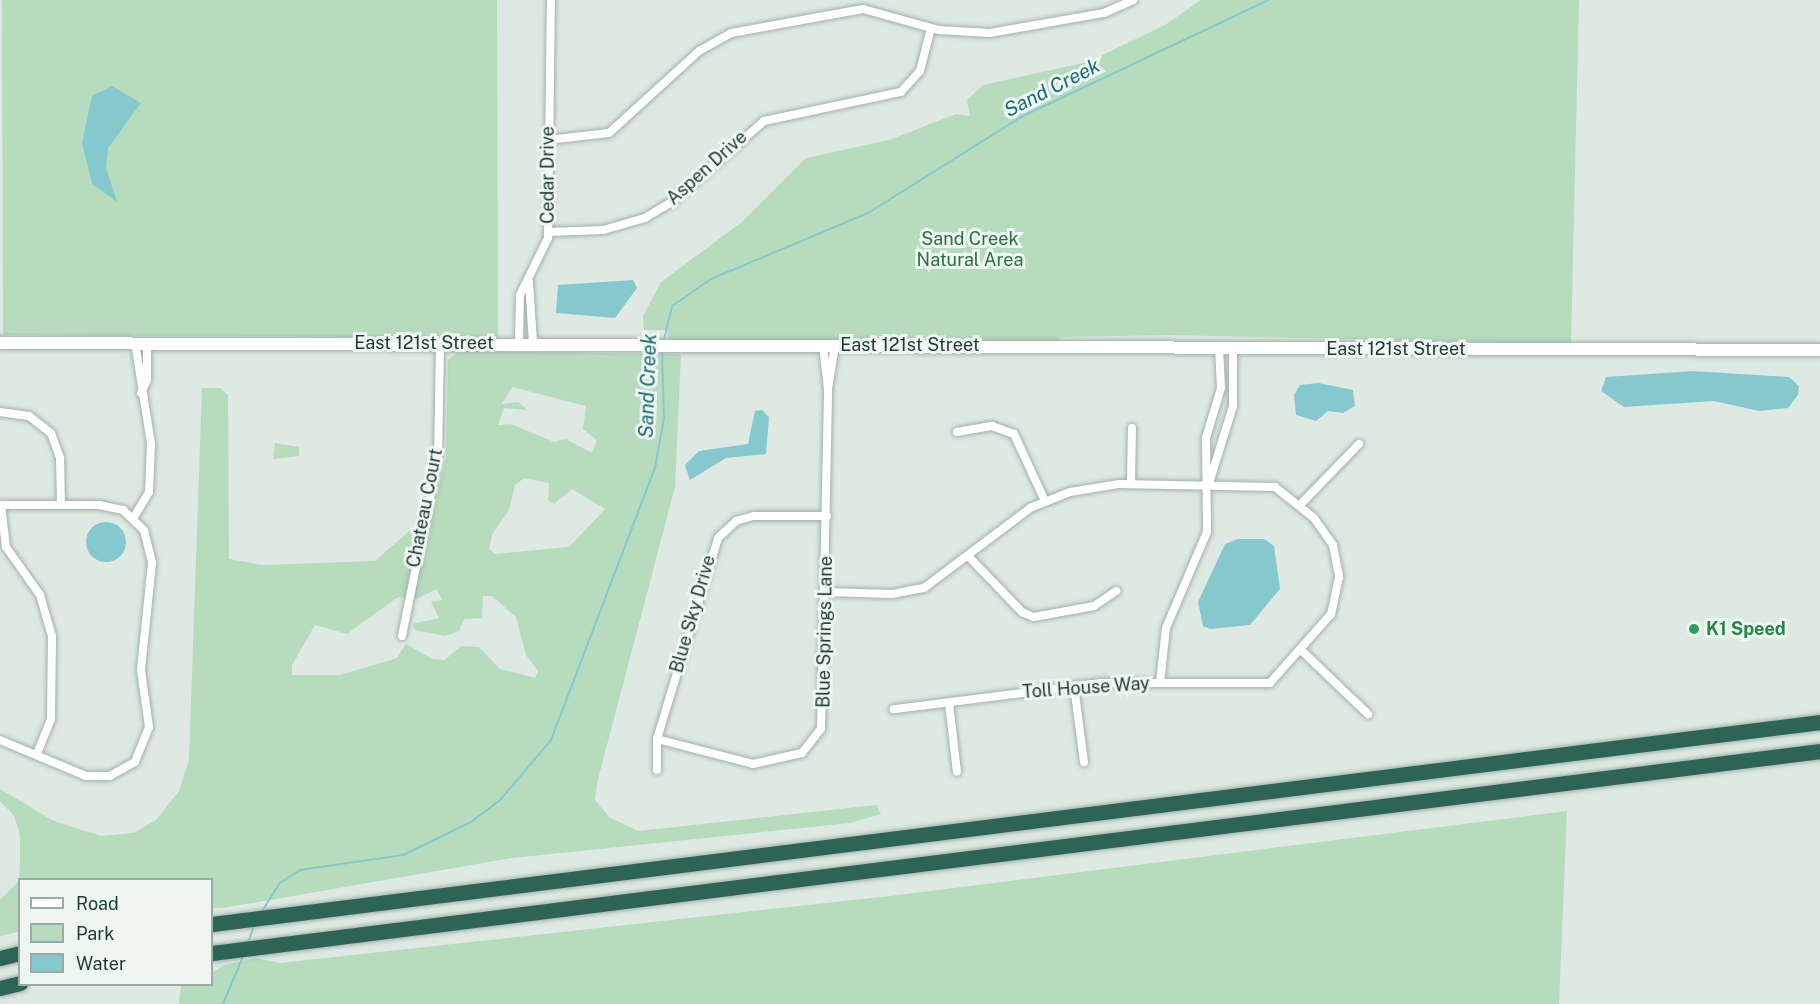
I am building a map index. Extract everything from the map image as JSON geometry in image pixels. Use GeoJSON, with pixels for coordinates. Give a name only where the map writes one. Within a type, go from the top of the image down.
{"type":"FeatureCollection","features":[{"type":"Feature","properties":{"kind":"highway"},"geometry":{"type":"LineString","coordinates":[[213,924],[1820,722]]}},
{"type":"Feature","properties":{"kind":"highway"},"geometry":{"type":"LineString","coordinates":[[213,953],[1820,751]]}},
{"type":"Feature","properties":{"kind":"highway"},"geometry":{"type":"LineString","coordinates":[[0,958],[18,954]]}},
{"type":"Feature","properties":{"kind":"highway"},"geometry":{"type":"LineString","coordinates":[[0,988],[18,984]]}},
{"type":"Feature","properties":{"kind":"street","name":"Cedar Drive"},"geometry":{"type":"LineString","coordinates":[[519,343],[520,295],[530,282],[548,232],[551,0]]}},
{"type":"Feature","properties":{"kind":"street"},"geometry":{"type":"LineString","coordinates":[[548,140],[571,140],[609,133],[699,51],[731,33],[863,9],[931,28],[1004,32],[1104,13],[1133,0]]}},
{"type":"Feature","properties":{"kind":"street","name":"Aspen Drive"},"geometry":{"type":"LineString","coordinates":[[548,232],[603,230],[645,218],[673,201],[764,121],[901,92],[920,71],[931,28]]}},
{"type":"Feature","properties":{"kind":"street"},"geometry":{"type":"LineString","coordinates":[[530,282],[533,343]]}},
{"type":"Feature","properties":{"kind":"street"},"geometry":{"type":"LineString","coordinates":[[134,517],[146,500],[151,477],[151,438],[141,393],[147,380],[141,342]]}},
{"type":"Feature","properties":{"kind":"street","name":"East 121st Street"},"geometry":{"type":"LineString","coordinates":[[0,343],[533,343],[1820,350]]}},
{"type":"Feature","properties":{"kind":"street","name":"Chateau Court"},"geometry":{"type":"LineString","coordinates":[[402,636],[438,459],[440,343]]}},
{"type":"Feature","properties":{"kind":"street","name":"Blue Springs Lane"},"geometry":{"type":"LineString","coordinates":[[657,739],[753,764],[787,759],[810,746],[824,714],[829,345]]}},
{"type":"Feature","properties":{"kind":"street"},"geometry":{"type":"LineString","coordinates":[[1160,683],[1166,628],[1204,543],[1209,483],[1206,438],[1221,388],[1219,347]]}},
{"type":"Feature","properties":{"kind":"street"},"geometry":{"type":"LineString","coordinates":[[1209,483],[1233,406],[1233,347]]}},
{"type":"Feature","properties":{"kind":"street"},"geometry":{"type":"LineString","coordinates":[[0,412],[29,416],[51,433],[60,458],[61,504]]}},
{"type":"Feature","properties":{"kind":"street"},"geometry":{"type":"LineString","coordinates":[[957,432],[982,426],[1008,430],[1023,447],[1045,501]]}},
{"type":"Feature","properties":{"kind":"street"},"geometry":{"type":"LineString","coordinates":[[1131,483],[1132,428]]}},
{"type":"Feature","properties":{"kind":"street"},"geometry":{"type":"LineString","coordinates":[[1300,505],[1359,444]]}},
{"type":"Feature","properties":{"kind":"street","name":"Toll House Way"},"geometry":{"type":"LineString","coordinates":[[826,592],[916,591],[939,581],[1004,524],[1045,501],[1082,489],[1131,483],[1209,483],[1275,487],[1300,505],[1328,536],[1339,577],[1331,614],[1270,683],[1074,686],[894,709]]}},
{"type":"Feature","properties":{"kind":"street"},"geometry":{"type":"LineString","coordinates":[[0,740],[37,754],[80,775],[102,777],[127,768],[145,747],[149,727],[141,678],[142,620],[152,554],[134,517],[108,506],[0,505],[4,541],[40,595],[52,636],[51,719],[37,754]]}},
{"type":"Feature","properties":{"kind":"street","name":"Blue Sky Drive"},"geometry":{"type":"LineString","coordinates":[[657,770],[657,739],[718,538],[736,521],[754,516],[827,516]]}},
{"type":"Feature","properties":{"kind":"street"},"geometry":{"type":"LineString","coordinates":[[968,556],[1034,617],[1094,606],[1116,591]]}},
{"type":"Feature","properties":{"kind":"street"},"geometry":{"type":"LineString","coordinates":[[1301,650],[1368,714]]}},
{"type":"Feature","properties":{"kind":"street"},"geometry":{"type":"LineString","coordinates":[[1074,686],[1084,762]]}},
{"type":"Feature","properties":{"kind":"street"},"geometry":{"type":"LineString","coordinates":[[949,703],[957,772]]}},
{"type":"Feature","properties":{"kind":"green space"},"geometry":{"type":"Polygon","coordinates":[[[2,0],[497,0],[498,337],[3,335],[2,0]]]}},
{"type":"Feature","properties":{"kind":"green space","name":"Sand Creek Natural Area"},"geometry":{"type":"Polygon","coordinates":[[[1201,0],[1579,0],[1571,344],[1169,335],[1059,337],[1059,342],[668,340],[667,330],[644,330],[643,316],[661,282],[742,222],[806,158],[889,140],[956,114],[970,116],[967,100],[983,85],[1088,62],[1165,25],[1201,0]]]}},
{"type":"Feature","properties":{"kind":"green space"},"geometry":{"type":"Polygon","coordinates":[[[459,351],[681,354],[675,487],[597,783],[595,800],[609,817],[638,831],[876,805],[881,814],[850,823],[512,858],[223,908],[213,908],[213,878],[19,878],[20,835],[14,816],[0,801],[0,789],[54,821],[101,836],[134,833],[156,820],[179,791],[189,760],[202,388],[220,388],[228,395],[229,559],[263,565],[375,561],[434,509],[446,457],[448,360],[459,351]],[[512,387],[502,404],[518,402],[528,410],[504,408],[498,425],[511,424],[554,442],[566,439],[592,453],[597,440],[583,429],[586,406],[512,387]],[[524,478],[515,485],[509,510],[492,535],[489,549],[495,554],[569,547],[605,509],[572,489],[554,504],[548,500],[549,483],[524,478]],[[437,589],[414,600],[398,597],[347,634],[315,625],[292,665],[292,675],[340,675],[397,658],[406,644],[432,659],[445,660],[461,646],[479,647],[500,669],[535,678],[538,671],[526,655],[516,617],[492,596],[483,596],[482,618],[464,619],[459,631],[445,636],[415,630],[412,624],[439,618],[431,602],[442,600],[437,589]]]}},
{"type":"Feature","properties":{"kind":"green space"},"geometry":{"type":"Polygon","coordinates":[[[275,443],[299,447],[299,456],[273,459],[275,443]]]}},
{"type":"Feature","properties":{"kind":"green space"},"geometry":{"type":"Polygon","coordinates":[[[1567,811],[1559,1004],[179,1004],[181,986],[213,986],[213,972],[224,965],[257,958],[280,963],[890,896],[1567,811]]]}},
{"type":"Feature","properties":{"kind":"green space"},"geometry":{"type":"Polygon","coordinates":[[[18,882],[18,932],[0,936],[0,900],[18,882]]]}},
{"type":"Feature","properties":{"kind":"water"},"geometry":{"type":"Polygon","coordinates":[[[112,86],[141,103],[108,148],[106,168],[117,202],[92,184],[82,143],[92,96],[112,86]]]}},
{"type":"Feature","properties":{"kind":"water"},"geometry":{"type":"Polygon","coordinates":[[[633,280],[637,288],[615,318],[556,313],[558,285],[633,280]]]}},
{"type":"Feature","properties":{"kind":"water"},"geometry":{"type":"Polygon","coordinates":[[[1693,371],[1789,377],[1799,386],[1798,395],[1788,408],[1759,411],[1714,401],[1624,407],[1601,391],[1606,377],[1693,371]]]}},
{"type":"Feature","properties":{"kind":"water"},"geometry":{"type":"Polygon","coordinates":[[[1318,383],[1353,390],[1355,406],[1343,413],[1328,411],[1316,421],[1296,415],[1294,395],[1300,385],[1318,383]]]}},
{"type":"Feature","properties":{"kind":"water"},"geometry":{"type":"Polygon","coordinates":[[[762,410],[769,417],[766,454],[726,458],[690,480],[685,465],[699,451],[748,444],[755,411],[762,410]]]}},
{"type":"Feature","properties":{"kind":"water"},"geometry":{"type":"Polygon","coordinates":[[[106,522],[114,523],[120,528],[125,534],[125,550],[120,556],[114,561],[106,562],[98,561],[92,556],[87,550],[86,542],[87,534],[92,528],[98,523],[106,522]]]}},
{"type":"Feature","properties":{"kind":"water"},"geometry":{"type":"Polygon","coordinates":[[[1238,539],[1264,539],[1274,546],[1280,589],[1250,625],[1210,629],[1203,626],[1198,602],[1225,544],[1238,539]]]}},
{"type":"Feature","properties":{"kind":"waterway","name":"Sand Creek"},"geometry":{"type":"LineString","coordinates":[[663,343],[672,306],[711,279],[868,213],[1021,117],[1268,0]]}},
{"type":"Feature","properties":{"kind":"waterway","name":"Sand Creek"},"geometry":{"type":"LineString","coordinates":[[261,913],[280,883],[300,870],[403,855],[471,822],[500,800],[551,740],[655,468],[664,418],[662,351]]}},
{"type":"Feature","properties":{"kind":"waterway","name":"Sand Creek"},"geometry":{"type":"LineString","coordinates":[[248,943],[254,926]]}},
{"type":"Feature","properties":{"kind":"waterway","name":"Sand Creek"},"geometry":{"type":"LineString","coordinates":[[223,1004],[244,954]]}},
{"type":"Feature","properties":{"kind":"place","name":"K1 Speed"},"geometry":{"type":"Point","coordinates":[1694,629]}}]}
